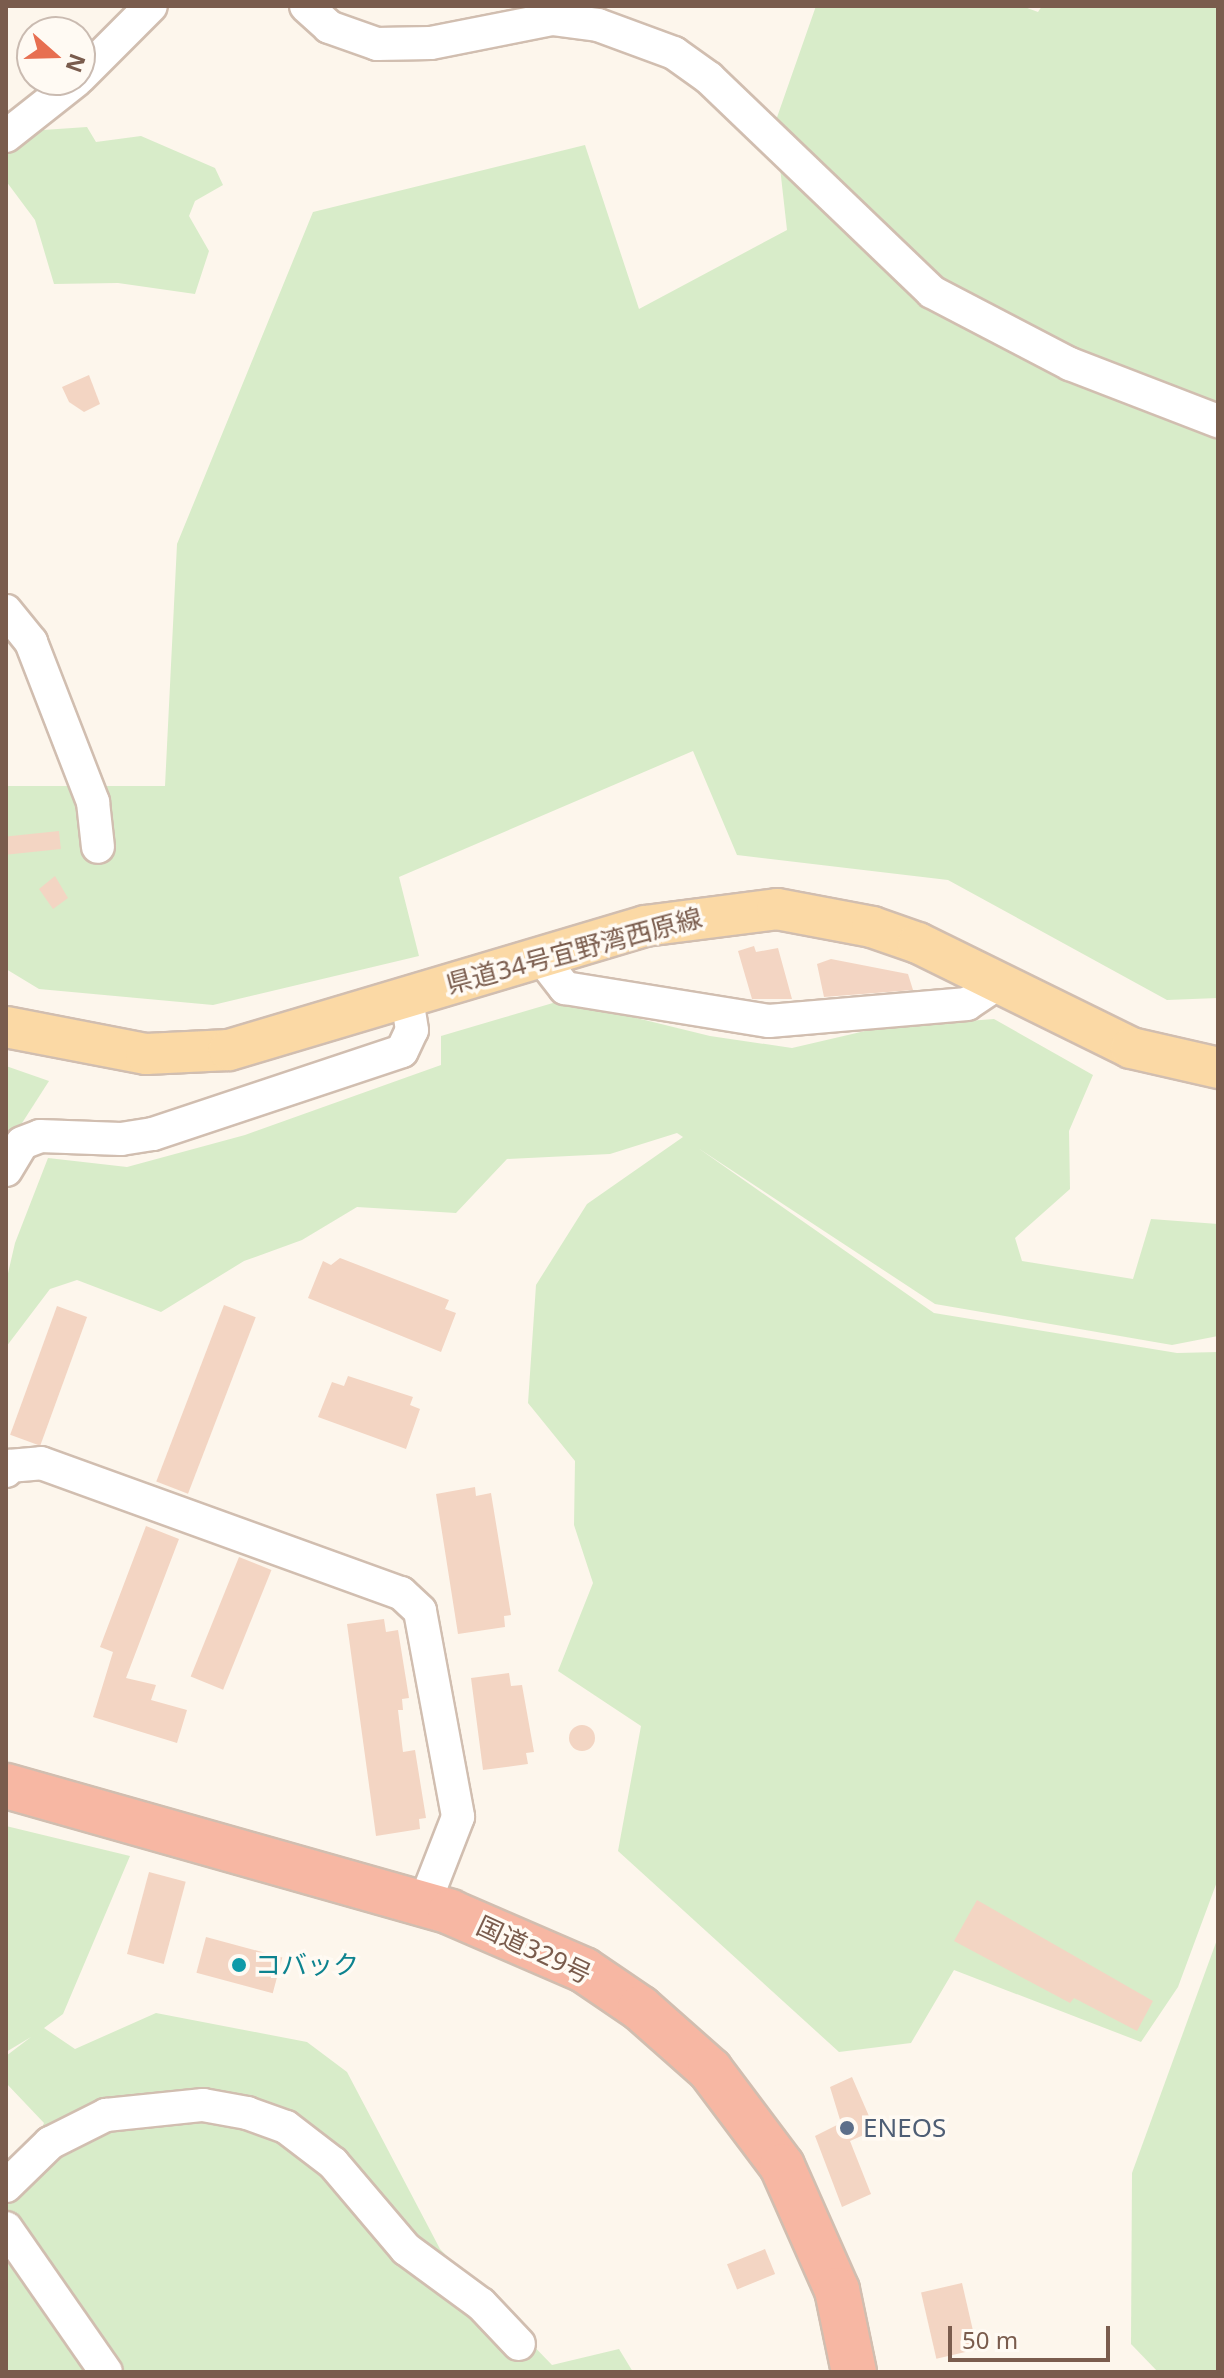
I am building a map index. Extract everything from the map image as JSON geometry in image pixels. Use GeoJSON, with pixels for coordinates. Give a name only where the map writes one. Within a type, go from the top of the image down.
{"type":"FeatureCollection","features":[{"type":"Feature","properties":{"kind":"highway","name":"国道329号"},"geometry":{"type":"LineString","coordinates":[[6,1786],[424,1904],[525,1941],[584,1970],[640,2008],[710,2070],[782,2166],[810,2223],[837,2290],[854,2372]]}},
{"type":"Feature","properties":{"kind":"main road","name":"県道34号宜野湾西原線"},"geometry":{"type":"LineString","coordinates":[[6,1027],[83,1046],[188,1054],[229,1050],[645,926],[777,909],[872,927],[918,943],[1131,1048],[1218,1068]]}},
{"type":"Feature","properties":{"kind":"street"},"geometry":{"type":"LineString","coordinates":[[96,60],[151,6]]}},
{"type":"Feature","properties":{"kind":"street"},"geometry":{"type":"LineString","coordinates":[[306,6],[329,27],[377,44],[431,43],[552,19],[598,25],[674,53],[709,78],[932,292],[1070,364],[1218,421]]}},
{"type":"Feature","properties":{"kind":"street"},"geometry":{"type":"LineString","coordinates":[[6,136],[56,96]]}},
{"type":"Feature","properties":{"kind":"street"},"geometry":{"type":"LineString","coordinates":[[6,611],[31,642],[93,802],[98,847]]}},
{"type":"Feature","properties":{"kind":"street"},"geometry":{"type":"LineString","coordinates":[[540,956],[565,988],[769,1021],[967,1004],[997,984]]}},
{"type":"Feature","properties":{"kind":"street"},"geometry":{"type":"LineString","coordinates":[[6,1170],[22,1143],[40,1136],[121,1139],[153,1134],[402,1051],[412,1030],[407,997]]}},
{"type":"Feature","properties":{"kind":"street"},"geometry":{"type":"LineString","coordinates":[[6,1471],[9,1466],[41,1463],[401,1593],[420,1611],[458,1817],[424,1904]]}},
{"type":"Feature","properties":{"kind":"street"},"geometry":{"type":"LineString","coordinates":[[6,2186],[50,2143],[106,2115],[203,2105],[247,2113],[286,2127],[333,2163],[406,2249],[481,2304],[519,2344]]}},
{"type":"Feature","properties":{"kind":"street"},"geometry":{"type":"LineString","coordinates":[[6,2228],[106,2372]]}},
{"type":"Feature","properties":{"kind":"green space"},"geometry":{"type":"Polygon","coordinates":[[[816,6],[1022,6],[1038,12],[1042,6],[1218,6],[1218,998],[1167,1000],[948,880],[737,855],[693,751],[399,877],[419,956],[213,1005],[39,989],[6,969],[6,786],[165,786],[177,544],[313,212],[585,145],[639,309],[787,230],[775,123],[816,6]]]}},
{"type":"Feature","properties":{"kind":"green space"},"geometry":{"type":"Polygon","coordinates":[[[87,127],[96,142],[141,136],[215,168],[223,185],[195,201],[189,216],[209,251],[195,294],[118,283],[54,284],[35,220],[6,181],[6,155],[43,130],[87,127]]]}},
{"type":"Feature","properties":{"kind":"green space"},"geometry":{"type":"Polygon","coordinates":[[[563,1000],[710,1036],[792,1048],[878,1028],[994,1019],[1093,1075],[1069,1131],[1070,1189],[1015,1238],[1022,1261],[1133,1279],[1151,1219],[1218,1224],[1218,1336],[1172,1345],[935,1304],[698,1148],[934,1313],[1177,1353],[1218,1352],[1218,1879],[1178,1987],[1141,2042],[954,1970],[911,2043],[839,2052],[618,1851],[641,1726],[558,1671],[593,1583],[574,1525],[575,1461],[528,1403],[536,1285],[587,1204],[683,1137],[677,1133],[610,1154],[507,1159],[456,1213],[357,1207],[302,1240],[244,1261],[161,1312],[77,1280],[50,1289],[6,1347],[6,1282],[15,1243],[48,1158],[127,1167],[245,1135],[441,1065],[441,1036],[563,1000]]]}},
{"type":"Feature","properties":{"kind":"green space"},"geometry":{"type":"Polygon","coordinates":[[[6,1066],[49,1081],[6,1148],[6,1066]]]}},
{"type":"Feature","properties":{"kind":"green space"},"geometry":{"type":"Polygon","coordinates":[[[6,1826],[130,1856],[63,2014],[44,2028],[75,2049],[156,2013],[307,2042],[347,2072],[440,2249],[552,2365],[619,2349],[633,2372],[125,2372],[6,2209],[44,2123],[6,2083],[6,2056],[31,2037],[6,2052],[6,1826]]]}},
{"type":"Feature","properties":{"kind":"green space"},"geometry":{"type":"Polygon","coordinates":[[[1218,1937],[1218,2372],[1158,2372],[1131,2344],[1132,2173],[1218,1937]]]}},
{"type":"Feature","properties":{"kind":"green space"},"geometry":{"type":"Polygon","coordinates":[[[6,2260],[85,2372],[6,2372],[6,2260]]]}},
{"type":"Feature","properties":{"kind":"building"},"geometry":{"type":"Polygon","coordinates":[[[89,375],[100,404],[84,412],[69,402],[62,387],[89,375]]]}},
{"type":"Feature","properties":{"kind":"building"},"geometry":{"type":"Polygon","coordinates":[[[59,831],[61,849],[8,854],[6,837],[59,831]]]}},
{"type":"Feature","properties":{"kind":"building"},"geometry":{"type":"Polygon","coordinates":[[[55,876],[68,898],[53,909],[39,889],[55,876]]]}},
{"type":"Feature","properties":{"kind":"building"},"geometry":{"type":"Polygon","coordinates":[[[754,946],[756,952],[778,948],[792,999],[752,999],[738,951],[754,946]]]}},
{"type":"Feature","properties":{"kind":"building"},"geometry":{"type":"Polygon","coordinates":[[[831,959],[908,974],[913,990],[824,997],[817,964],[831,959]]]}},
{"type":"Feature","properties":{"kind":"building"},"geometry":{"type":"Polygon","coordinates":[[[340,1258],[449,1300],[445,1309],[456,1313],[441,1352],[308,1298],[323,1261],[331,1265],[340,1258]]]}},
{"type":"Feature","properties":{"kind":"building"},"geometry":{"type":"Polygon","coordinates":[[[224,1305],[256,1317],[188,1494],[156,1481],[224,1305]]]}},
{"type":"Feature","properties":{"kind":"building"},"geometry":{"type":"Polygon","coordinates":[[[57,1306],[87,1317],[40,1446],[10,1435],[57,1306]]]}},
{"type":"Feature","properties":{"kind":"building"},"geometry":{"type":"Polygon","coordinates":[[[348,1376],[413,1397],[410,1405],[420,1409],[406,1449],[318,1417],[332,1382],[344,1386],[348,1376]]]}},
{"type":"Feature","properties":{"kind":"building"},"geometry":{"type":"Polygon","coordinates":[[[475,1487],[476,1496],[491,1493],[511,1615],[504,1616],[505,1627],[458,1634],[436,1494],[475,1487]]]}},
{"type":"Feature","properties":{"kind":"building"},"geometry":{"type":"Polygon","coordinates":[[[146,1526],[179,1539],[126,1678],[156,1685],[151,1700],[187,1710],[177,1743],[93,1717],[113,1652],[100,1647],[146,1526]]]}},
{"type":"Feature","properties":{"kind":"building"},"geometry":{"type":"Polygon","coordinates":[[[239,1557],[271,1570],[223,1690],[191,1677],[239,1557]]]}},
{"type":"Feature","properties":{"kind":"building"},"geometry":{"type":"Polygon","coordinates":[[[384,1619],[386,1632],[398,1630],[409,1698],[402,1699],[403,1710],[398,1710],[403,1752],[415,1750],[426,1818],[419,1819],[420,1829],[376,1836],[347,1624],[384,1619]]]}},
{"type":"Feature","properties":{"kind":"building"},"geometry":{"type":"Polygon","coordinates":[[[509,1673],[511,1686],[522,1685],[534,1752],[526,1753],[528,1764],[483,1770],[471,1678],[509,1673]]]}},
{"type":"Feature","properties":{"kind":"building"},"geometry":{"type":"Polygon","coordinates":[[[582,1725],[591,1729],[595,1738],[591,1747],[582,1751],[573,1747],[569,1738],[573,1729],[582,1725]]]}},
{"type":"Feature","properties":{"kind":"building"},"geometry":{"type":"Polygon","coordinates":[[[149,1872],[186,1882],[164,1964],[127,1954],[149,1872]]]}},
{"type":"Feature","properties":{"kind":"building"},"geometry":{"type":"Polygon","coordinates":[[[977,1900],[1153,2001],[1137,2031],[1074,1998],[1070,2003],[954,1941],[977,1900]]]}},
{"type":"Feature","properties":{"kind":"building","name":"コバック"},"geometry":{"type":"Polygon","coordinates":[[[206,1937],[282,1957],[273,1993],[196,1973],[206,1937]]]}},
{"type":"Feature","properties":{"kind":"building"},"geometry":{"type":"Polygon","coordinates":[[[852,2077],[875,2130],[850,2141],[871,2194],[842,2207],[815,2136],[841,2123],[830,2087],[852,2077]]]}},
{"type":"Feature","properties":{"kind":"building"},"geometry":{"type":"Polygon","coordinates":[[[765,2249],[775,2274],[737,2289],[727,2264],[765,2249]]]}},
{"type":"Feature","properties":{"kind":"building"},"geometry":{"type":"Polygon","coordinates":[[[962,2283],[977,2349],[936,2359],[921,2292],[962,2283]]]}},
{"type":"Feature","properties":{"kind":"place","name":"コバック"},"geometry":{"type":"Point","coordinates":[239,1965]}},
{"type":"Feature","properties":{"kind":"place","name":"ENEOS"},"geometry":{"type":"Point","coordinates":[847,2128]}}]}
